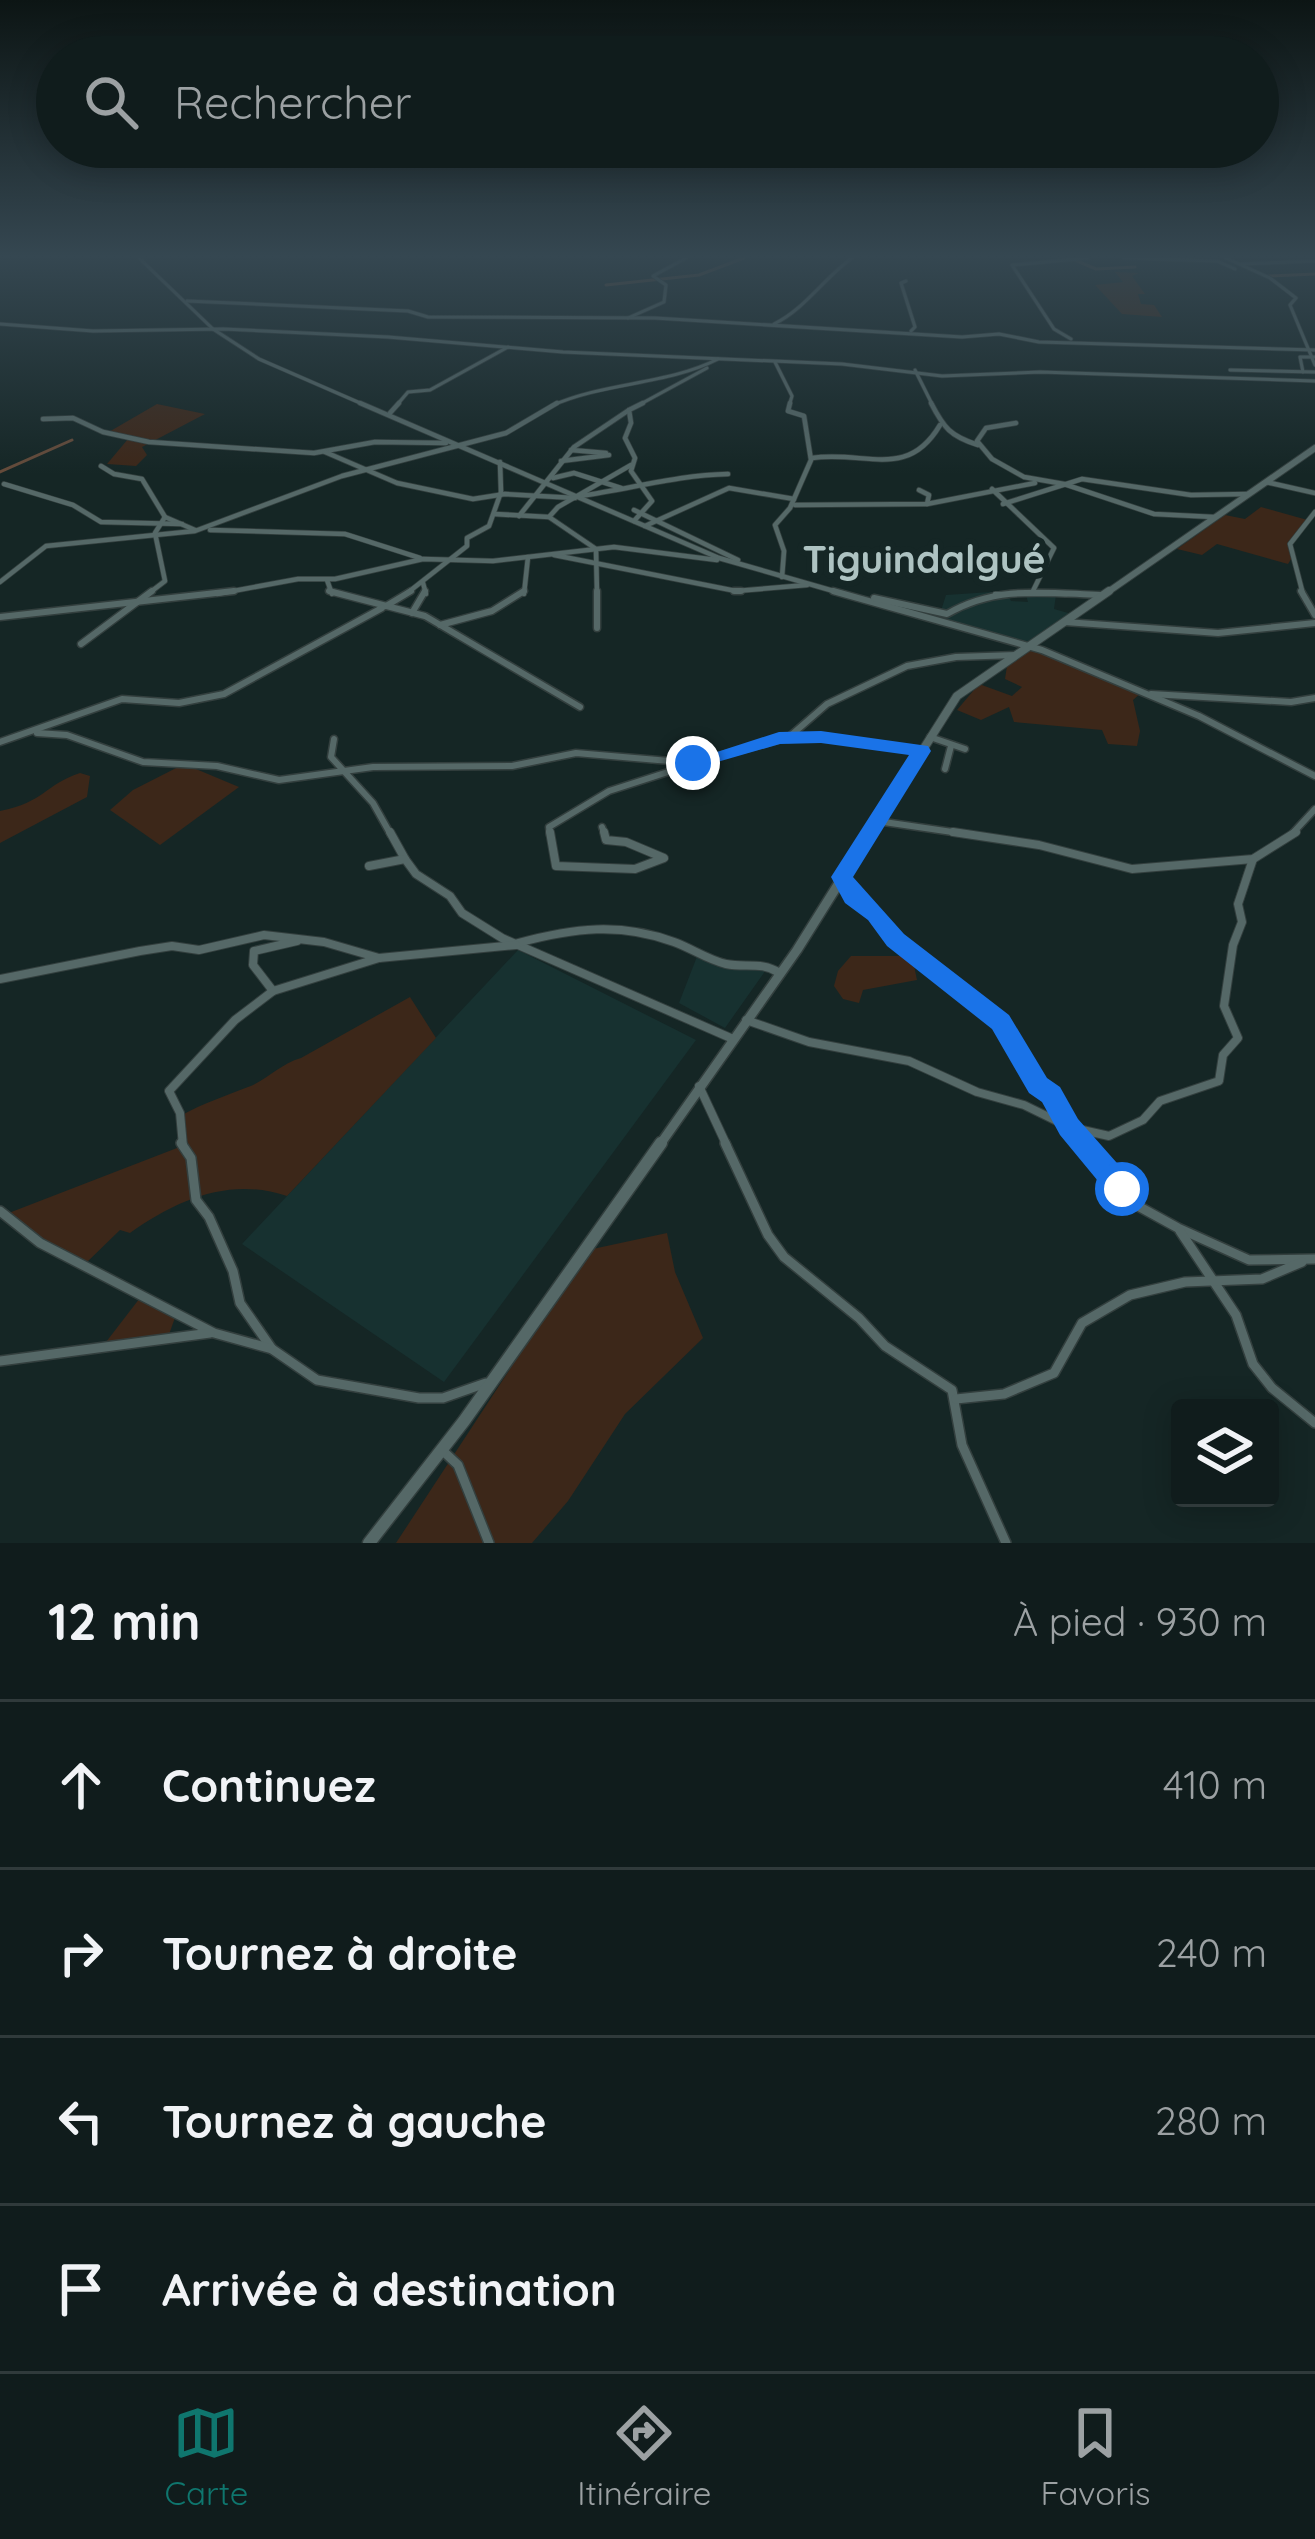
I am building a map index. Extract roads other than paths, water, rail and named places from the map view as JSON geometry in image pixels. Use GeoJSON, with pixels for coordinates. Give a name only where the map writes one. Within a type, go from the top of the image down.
{"type":"FeatureCollection","features":[{"type":"Feature","properties":{"kind":"street"},"geometry":{"type":"LineString","coordinates":[[80,330],[153,330]]}},
{"type":"Feature","properties":{"kind":"street"},"geometry":{"type":"LineString","coordinates":[[214,330],[251,355],[727,561]]}},
{"type":"Feature","properties":{"kind":"street"},"geometry":{"type":"LineString","coordinates":[[229,330],[915,370],[941,376],[1087,372],[1315,381]]}},
{"type":"Feature","properties":{"kind":"street"},"geometry":{"type":"LineString","coordinates":[[853,330],[1311,351]]}},
{"type":"Feature","properties":{"kind":"street"},"geometry":{"type":"LineString","coordinates":[[1056,330],[1071,340]]}},
{"type":"Feature","properties":{"kind":"street"},"geometry":{"type":"LineString","coordinates":[[1230,370],[1315,369],[1311,351],[1315,340]]}},
{"type":"Feature","properties":{"kind":"street"},"geometry":{"type":"LineString","coordinates":[[390,413],[408,392],[430,390],[508,347]]}},
{"type":"Feature","properties":{"kind":"street"},"geometry":{"type":"LineString","coordinates":[[1304,372],[1300,357],[1311,351]]}},
{"type":"Feature","properties":{"kind":"street"},"geometry":{"type":"LineString","coordinates":[[518,516],[571,450],[718,359]]}},
{"type":"Feature","properties":{"kind":"street"},"geometry":{"type":"LineString","coordinates":[[774,361],[792,396],[789,413],[806,421],[812,458],[810,475],[796,488],[795,502],[775,525],[784,551],[782,577]]}},
{"type":"Feature","properties":{"kind":"street"},"geometry":{"type":"LineString","coordinates":[[165,517],[202,530],[367,469],[506,433],[554,404],[599,387],[709,365]]}},
{"type":"Feature","properties":{"kind":"street"},"geometry":{"type":"LineString","coordinates":[[812,458],[914,457],[927,448],[940,425],[939,414],[924,397],[915,370]]}},
{"type":"Feature","properties":{"kind":"street"},"geometry":{"type":"LineString","coordinates":[[549,518],[631,465],[634,458],[625,438],[631,423],[629,410]]}},
{"type":"Feature","properties":{"kind":"street"},"geometry":{"type":"LineString","coordinates":[[43,418],[74,418],[103,432],[146,442],[326,452],[375,442],[457,444]]}},
{"type":"Feature","properties":{"kind":"street"},"geometry":{"type":"LineString","coordinates":[[978,445],[986,428],[1016,423]]}},
{"type":"Feature","properties":{"kind":"street"},"geometry":{"type":"LineString","coordinates":[[940,425],[953,437],[978,445],[1009,471],[1038,481],[1064,484],[1154,514],[1214,517]]}},
{"type":"Feature","properties":{"kind":"street"},"geometry":{"type":"LineString","coordinates":[[405,443],[414,455]]}},
{"type":"Feature","properties":{"kind":"street"},"geometry":{"type":"LineString","coordinates":[[369,1543],[494,1380],[780,973],[957,696],[1315,448]]}},
{"type":"Feature","properties":{"kind":"street"},"geometry":{"type":"LineString","coordinates":[[561,461],[609,455],[571,450]]}},
{"type":"Feature","properties":{"kind":"street"},"geometry":{"type":"LineString","coordinates":[[326,452],[375,476],[478,499],[536,494],[577,498],[678,475],[728,474]]}},
{"type":"Feature","properties":{"kind":"street"},"geometry":{"type":"LineString","coordinates":[[0,742],[37,733],[122,699],[179,703],[224,694],[383,608],[452,559],[467,546],[467,538],[483,532],[500,495],[500,463]]}},
{"type":"Feature","properties":{"kind":"street"},"geometry":{"type":"LineString","coordinates":[[631,465],[652,502],[637,511],[634,522]]}},
{"type":"Feature","properties":{"kind":"street"},"geometry":{"type":"LineString","coordinates":[[101,466],[114,474],[142,479],[161,503],[165,517]]}},
{"type":"Feature","properties":{"kind":"street"},"geometry":{"type":"LineString","coordinates":[[548,480],[569,473],[645,491]]}},
{"type":"Feature","properties":{"kind":"street"},"geometry":{"type":"LineString","coordinates":[[1003,504],[1037,497],[1064,484],[1105,479],[1191,495],[1249,494]]}},
{"type":"Feature","properties":{"kind":"street"},"geometry":{"type":"LineString","coordinates":[[645,526],[733,488],[795,502],[927,504],[1038,481]]}},
{"type":"Feature","properties":{"kind":"street"},"geometry":{"type":"LineString","coordinates":[[1266,482],[1315,493]]}},
{"type":"Feature","properties":{"kind":"street"},"geometry":{"type":"LineString","coordinates":[[4,484],[73,505],[101,522],[182,524]]}},
{"type":"Feature","properties":{"kind":"street"},"geometry":{"type":"LineString","coordinates":[[992,489],[1054,548],[1032,593]]}},
{"type":"Feature","properties":{"kind":"street"},"geometry":{"type":"LineString","coordinates":[[919,490],[929,495],[927,504]]}},
{"type":"Feature","properties":{"kind":"street"},"geometry":{"type":"LineString","coordinates":[[637,511],[752,567]]}},
{"type":"Feature","properties":{"kind":"street"},"geometry":{"type":"LineString","coordinates":[[1065,622],[1197,636],[1262,634],[1315,619],[1300,590],[1290,544],[1315,512]]}},
{"type":"Feature","properties":{"kind":"street"},"geometry":{"type":"LineString","coordinates":[[494,514],[549,518],[596,549]]}},
{"type":"Feature","properties":{"kind":"street"},"geometry":{"type":"LineString","coordinates":[[80,644],[166,580],[159,568],[156,535],[165,517]]}},
{"type":"Feature","properties":{"kind":"street"},"geometry":{"type":"LineString","coordinates":[[0,582],[46,546],[202,530],[309,530],[355,536],[423,559]]}},
{"type":"Feature","properties":{"kind":"street"},"geometry":{"type":"LineString","coordinates":[[596,549],[597,628]]}},
{"type":"Feature","properties":{"kind":"street"},"geometry":{"type":"LineString","coordinates":[[0,617],[146,598],[193,597],[292,580],[327,580],[423,559],[596,549],[727,561],[1030,645],[1147,694],[1315,776]]}},
{"type":"Feature","properties":{"kind":"street"},"geometry":{"type":"LineString","coordinates":[[550,554],[742,592],[809,584]]}},
{"type":"Feature","properties":{"kind":"street"},"geometry":{"type":"LineString","coordinates":[[439,626],[524,596],[528,556]]}},
{"type":"Feature","properties":{"kind":"street"},"geometry":{"type":"LineString","coordinates":[[327,580],[332,594],[412,613],[580,707]]}},
{"type":"Feature","properties":{"kind":"street"},"geometry":{"type":"LineString","coordinates":[[412,613],[414,604],[426,595],[423,583]]}},
{"type":"Feature","properties":{"kind":"street"},"geometry":{"type":"LineString","coordinates":[[853,596],[947,614],[986,595],[1104,595]]}},
{"type":"Feature","properties":{"kind":"street"},"geometry":{"type":"LineString","coordinates":[[602,827],[605,840],[626,842],[664,858],[635,869],[556,866],[550,827],[610,791],[782,735],[822,706],[912,664],[1016,655]]}},
{"type":"Feature","properties":{"kind":"street"},"geometry":{"type":"LineString","coordinates":[[1147,694],[1291,702],[1315,698]]}},
{"type":"Feature","properties":{"kind":"street"},"geometry":{"type":"LineString","coordinates":[[37,733],[67,735],[143,762],[217,766],[279,780],[374,767],[512,766],[576,753],[694,763]]}},
{"type":"Feature","properties":{"kind":"street"},"geometry":{"type":"LineString","coordinates":[[782,735],[921,751]]}},
{"type":"Feature","properties":{"kind":"street"},"geometry":{"type":"LineString","coordinates":[[930,737],[965,749]]}},
{"type":"Feature","properties":{"kind":"street"},"geometry":{"type":"LineString","coordinates":[[334,739],[331,757],[373,803],[405,859],[416,874],[450,896],[462,914],[515,945],[733,1039]]}},
{"type":"Feature","properties":{"kind":"street"},"geometry":{"type":"LineString","coordinates":[[945,769],[951,746]]}},
{"type":"Feature","properties":{"kind":"street"},"geometry":{"type":"LineString","coordinates":[[878,821],[1040,844],[1132,869],[1253,859],[1298,831],[1315,809]]}},
{"type":"Feature","properties":{"kind":"street"},"geometry":{"type":"LineString","coordinates":[[369,866],[405,859]]}},
{"type":"Feature","properties":{"kind":"street"},"geometry":{"type":"LineString","coordinates":[[746,1021],[809,1042],[933,1069],[977,1092],[1024,1105],[1069,1127],[1108,1136],[1143,1120],[1160,1102],[1219,1081],[1223,1055],[1238,1038],[1225,1014],[1225,994],[1242,922],[1238,904],[1253,859]]}},
{"type":"Feature","properties":{"kind":"street"},"geometry":{"type":"LineString","coordinates":[[842,877],[853,897],[896,940],[1000,1022],[1069,1127],[1138,1206],[1249,1260],[1313,1259]]}},
{"type":"Feature","properties":{"kind":"street"},"geometry":{"type":"LineString","coordinates":[[494,1380],[443,1398],[419,1399],[317,1380],[272,1348],[240,1303],[209,1217],[196,1200],[191,1158],[177,1134],[179,1109],[169,1098],[172,1086],[231,1024],[273,991],[379,958],[515,945],[572,928],[610,924],[649,932],[729,964],[756,961],[780,973]]}},
{"type":"Feature","properties":{"kind":"street"},"geometry":{"type":"LineString","coordinates":[[0,979],[172,946],[199,950],[264,935],[304,939],[379,958]]}},
{"type":"Feature","properties":{"kind":"street"},"geometry":{"type":"LineString","coordinates":[[273,991],[253,965],[254,951],[304,939]]}},
{"type":"Feature","properties":{"kind":"street"},"geometry":{"type":"LineString","coordinates":[[699,1085],[768,1235],[784,1257],[859,1318],[885,1346],[952,1390],[962,1445],[1006,1543]]}},
{"type":"Feature","properties":{"kind":"street"},"geometry":{"type":"LineString","coordinates":[[0,1211],[36,1241],[214,1333],[272,1348]]}},
{"type":"Feature","properties":{"kind":"street"},"geometry":{"type":"LineString","coordinates":[[1178,1228],[1236,1315],[1253,1364],[1272,1388],[1315,1423]]}},
{"type":"Feature","properties":{"kind":"street"},"geometry":{"type":"LineString","coordinates":[[956,1399],[1004,1394],[1054,1373],[1082,1323],[1130,1295],[1185,1282],[1262,1279],[1313,1259]]}},
{"type":"Feature","properties":{"kind":"street"},"geometry":{"type":"LineString","coordinates":[[0,1361],[214,1333]]}},
{"type":"Feature","properties":{"kind":"street"},"geometry":{"type":"LineString","coordinates":[[440,1448],[458,1465],[489,1543]]}},
{"type":"Feature","properties":{"kind":"waterway"},"geometry":{"type":"LineString","coordinates":[[0,472],[72,440]]}},
{"type":"Feature","properties":{"kind":"district","name":"Tiguindalgué"},"geometry":{"type":"Point","coordinates":[924,558]}}]}
